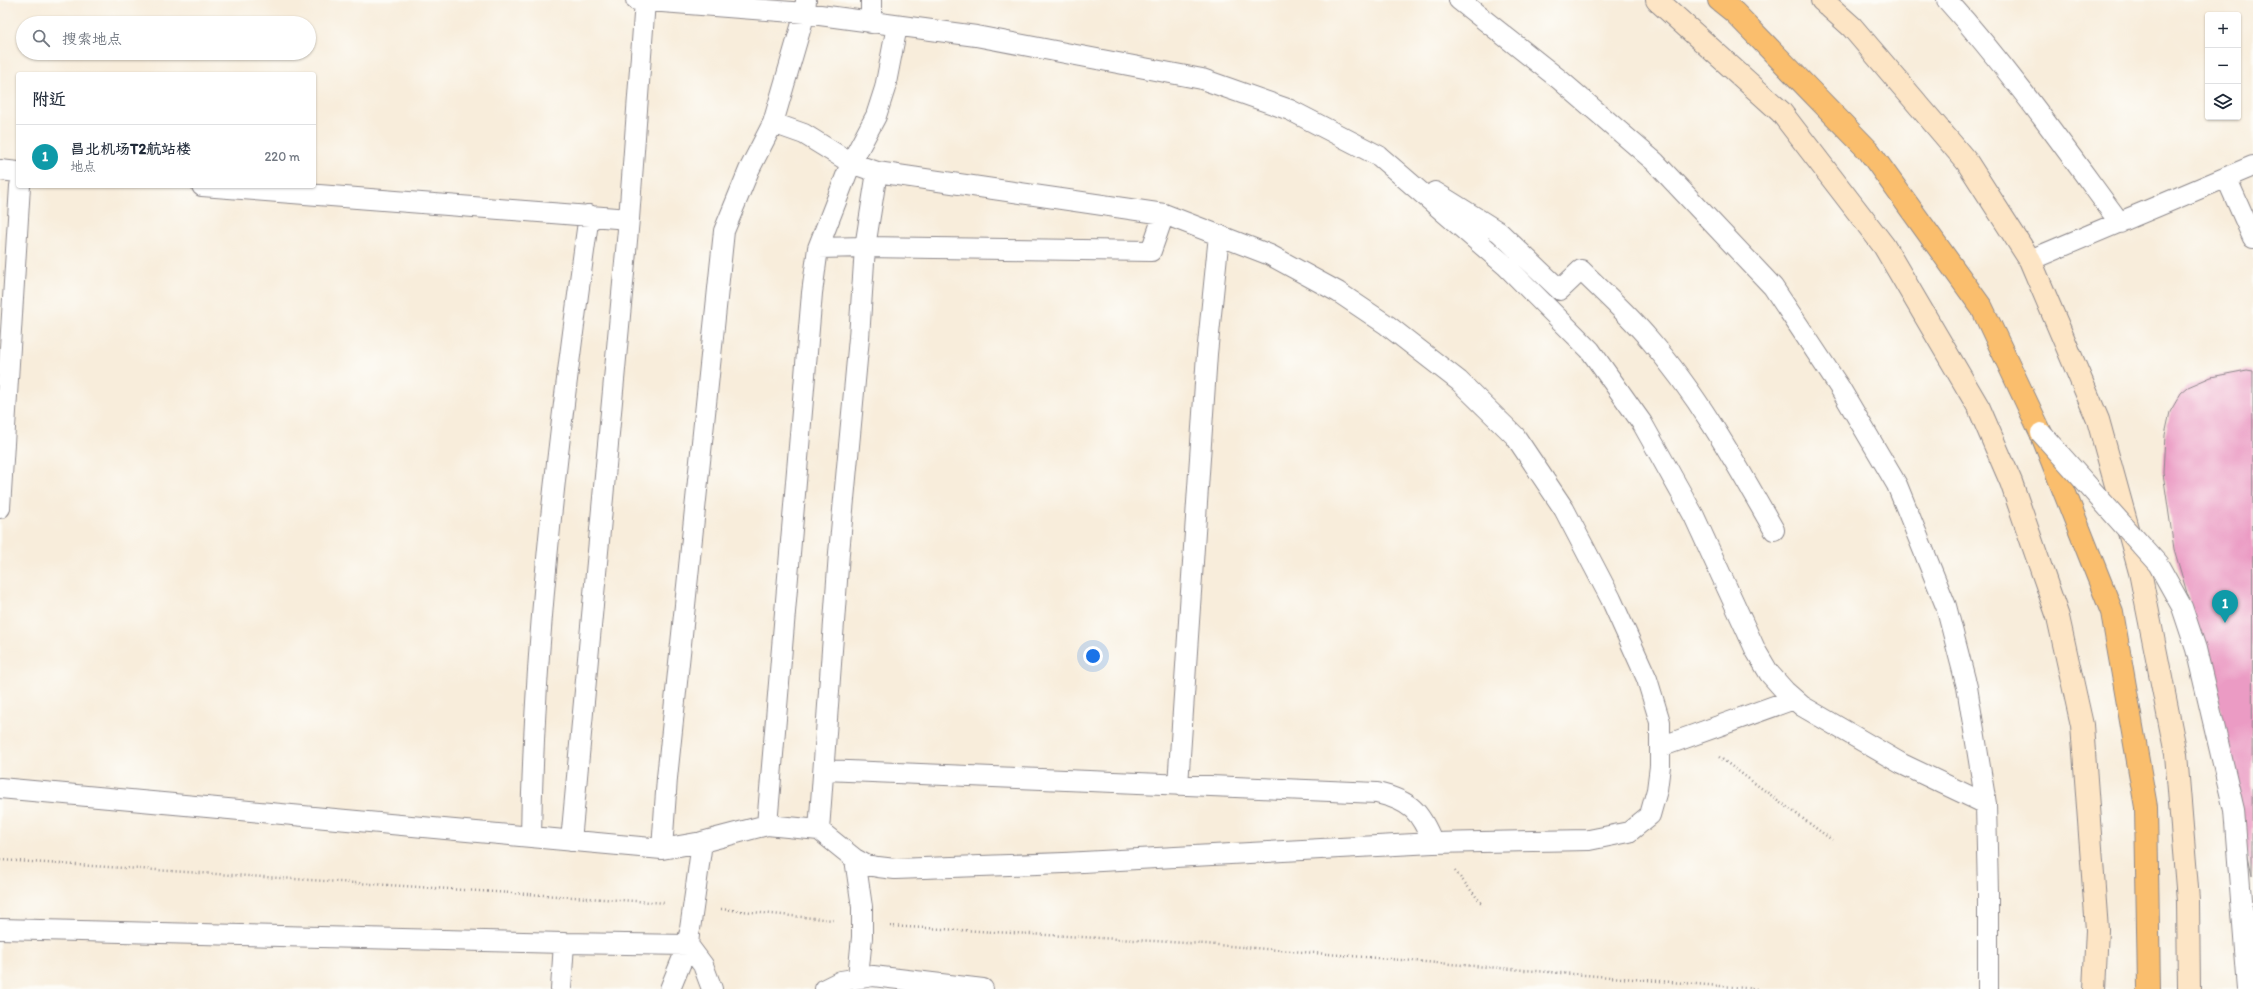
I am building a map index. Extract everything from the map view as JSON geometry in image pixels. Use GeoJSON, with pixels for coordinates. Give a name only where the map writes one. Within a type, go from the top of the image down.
{"type":"FeatureCollection","features":[{"type":"Feature","properties":{"kind":"main road"},"geometry":{"type":"LineString","coordinates":[[1657,0],[1781,112],[1884,246],[1979,408],[2011,482],[2058,617],[2082,725],[2097,930],[2094,989]]}},
{"type":"Feature","properties":{"kind":"main road"},"geometry":{"type":"LineString","coordinates":[[1719,0],[1739,18],[1870,151],[1982,308],[2041,433],[2112,612],[2146,807],[2149,989]]}},
{"type":"Feature","properties":{"kind":"main road"},"geometry":{"type":"LineString","coordinates":[[1822,0],[1852,27],[1968,162],[2030,260],[2098,420],[2140,572],[2176,754],[2188,900],[2189,989]]}},
{"type":"Feature","properties":{"kind":"lane"},"geometry":{"type":"LineString","coordinates":[[571,840],[629,219],[641,0],[805,6],[871,23],[976,36],[1202,79],[1290,110],[1379,156],[1499,232],[1560,290],[1581,270],[1649,339],[1690,393],[1740,470],[1774,530]]}},
{"type":"Feature","properties":{"kind":"lane"},"geometry":{"type":"LineString","coordinates":[[871,0],[871,23]]}},
{"type":"Feature","properties":{"kind":"lane"},"geometry":{"type":"LineString","coordinates":[[1459,0],[1560,80],[1655,162],[1773,287],[1836,382],[1897,485],[1946,606],[1967,687],[1986,804],[1988,989]]}},
{"type":"Feature","properties":{"kind":"lane"},"geometry":{"type":"LineString","coordinates":[[1947,0],[1985,42],[2020,87],[2120,223]]}},
{"type":"Feature","properties":{"kind":"lane"},"geometry":{"type":"LineString","coordinates":[[662,849],[669,754],[724,231],[749,170],[773,123],[805,6]]}},
{"type":"Feature","properties":{"kind":"lane"},"geometry":{"type":"LineString","coordinates":[[767,825],[810,308],[818,248],[851,163],[876,116],[885,88],[896,26]]}},
{"type":"Feature","properties":{"kind":"lane"},"geometry":{"type":"LineString","coordinates":[[0,788],[662,849],[702,842],[767,825],[819,830],[855,859],[866,865],[895,869],[1064,863],[1432,843],[1589,840],[1629,832],[1650,815],[1657,790],[1660,722],[1647,679],[1611,599],[1564,509],[1514,436],[1459,381],[1387,325],[1338,292],[1270,255],[1164,214],[877,172],[851,163],[804,134],[773,123]]}},
{"type":"Feature","properties":{"kind":"lane"},"geometry":{"type":"LineString","coordinates":[[1379,156],[1506,266],[1590,350],[1642,423],[1694,516],[1756,651],[1769,673],[1794,699],[1902,764],[1986,804]]}},
{"type":"Feature","properties":{"kind":"lane"},"geometry":{"type":"LineString","coordinates":[[2030,260],[2253,166]]}},
{"type":"Feature","properties":{"kind":"lane"},"geometry":{"type":"LineString","coordinates":[[0,170],[16,172]]}},
{"type":"Feature","properties":{"kind":"lane"},"geometry":{"type":"LineString","coordinates":[[819,830],[839,553],[860,338],[865,247],[877,172]]}},
{"type":"Feature","properties":{"kind":"lane"},"geometry":{"type":"LineString","coordinates":[[2226,177],[2253,238]]}},
{"type":"Feature","properties":{"kind":"lane"},"geometry":{"type":"LineString","coordinates":[[0,508],[20,188]]}},
{"type":"Feature","properties":{"kind":"lane"},"geometry":{"type":"LineString","coordinates":[[229,188],[629,219]]}},
{"type":"Feature","properties":{"kind":"lane"},"geometry":{"type":"LineString","coordinates":[[818,248],[865,247],[1151,251],[1164,214]]}},
{"type":"Feature","properties":{"kind":"lane"},"geometry":{"type":"LineString","coordinates":[[531,837],[532,747],[546,566],[565,389],[588,215]]}},
{"type":"Feature","properties":{"kind":"lane"},"geometry":{"type":"LineString","coordinates":[[1178,785],[1206,354],[1219,235]]}},
{"type":"Feature","properties":{"kind":"lane"},"geometry":{"type":"LineString","coordinates":[[2041,433],[2158,564],[2182,607],[2196,649],[2234,810],[2248,989]]}},
{"type":"Feature","properties":{"kind":"lane"},"geometry":{"type":"LineString","coordinates":[[1660,747],[1794,699]]}},
{"type":"Feature","properties":{"kind":"lane"},"geometry":{"type":"LineString","coordinates":[[824,770],[1377,792],[1398,798],[1413,809],[1425,824],[1432,843]]}},
{"type":"Feature","properties":{"kind":"lane"},"geometry":{"type":"LineString","coordinates":[[670,989],[689,937],[702,842]]}},
{"type":"Feature","properties":{"kind":"lane"},"geometry":{"type":"LineString","coordinates":[[855,859],[862,907],[862,937],[858,977]]}},
{"type":"Feature","properties":{"kind":"lane"},"geometry":{"type":"LineString","coordinates":[[0,929],[564,943],[689,937]]}},
{"type":"Feature","properties":{"kind":"lane"},"geometry":{"type":"LineString","coordinates":[[689,937],[703,965],[712,989]]}},
{"type":"Feature","properties":{"kind":"lane"},"geometry":{"type":"LineString","coordinates":[[561,989],[564,943]]}},
{"type":"Feature","properties":{"kind":"lane"},"geometry":{"type":"LineString","coordinates":[[825,989],[858,977],[894,978],[983,989]]}},
{"type":"Feature","properties":{"kind":"path"},"geometry":{"type":"LineString","coordinates":[[1715,754],[1832,840]]}},
{"type":"Feature","properties":{"kind":"path"},"geometry":{"type":"LineString","coordinates":[[1432,843],[1483,905]]}},
{"type":"Feature","properties":{"kind":"building"},"geometry":{"type":"Polygon","coordinates":[[[2247,370],[2253,371],[2252,876],[2218,698],[2174,549],[2163,473],[2165,435],[2170,412],[2181,393],[2188,387],[2211,377],[2247,370]]]}},
{"type":"Feature","properties":{"kind":"place","name":"昌北机场T2航站楼"},"geometry":{"type":"Point","coordinates":[2225,623]}}]}
